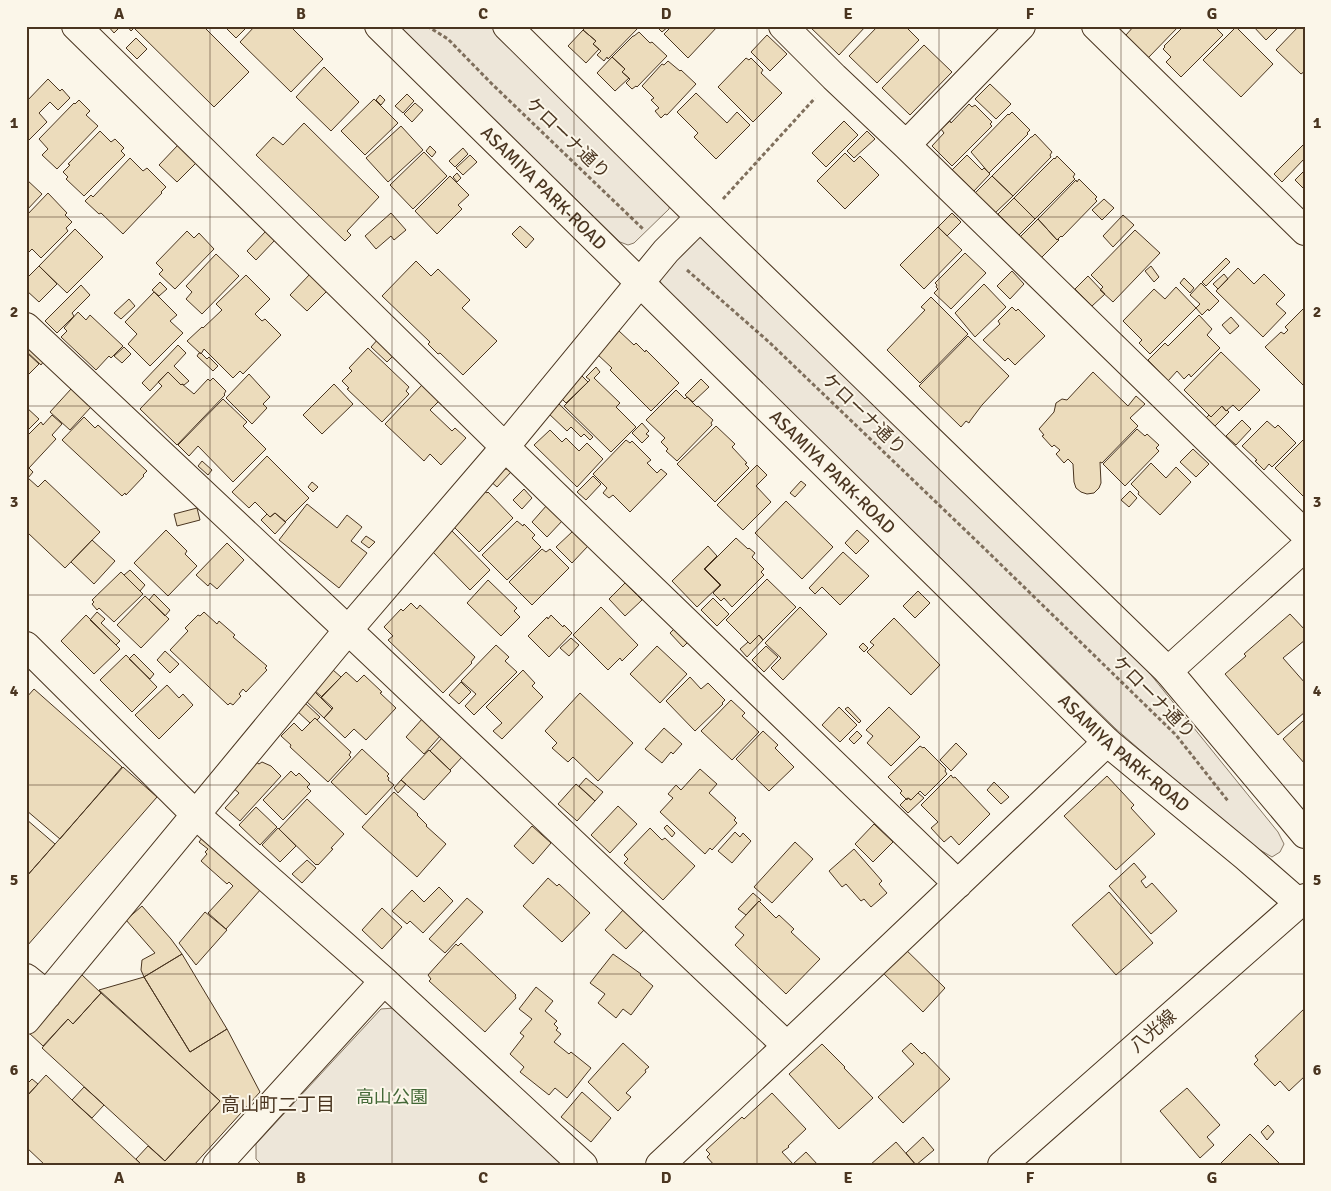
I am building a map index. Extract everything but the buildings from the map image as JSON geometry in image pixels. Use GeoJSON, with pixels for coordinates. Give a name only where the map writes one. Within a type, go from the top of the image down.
{"type":"FeatureCollection","features":[{"type":"Feature","properties":{"kind":"street"},"geometry":{"type":"LineString","coordinates":[[76,26],[505,447],[958,884]]}},
{"type":"Feature","properties":{"kind":"street","name":"ASAMIYA PARK-ROAD"},"geometry":{"type":"LineString","coordinates":[[379,26],[1107,742],[1245,856],[1302,900]]}},
{"type":"Feature","properties":{"kind":"street"},"geometry":{"type":"LineString","coordinates":[[507,26],[701,219],[1168,671],[1305,834]]}},
{"type":"Feature","properties":{"kind":"street"},"geometry":{"type":"LineString","coordinates":[[783,26],[1305,534]]}},
{"type":"Feature","properties":{"kind":"street"},"geometry":{"type":"LineString","coordinates":[[906,145],[1021,26]]}},
{"type":"Feature","properties":{"kind":"street"},"geometry":{"type":"LineString","coordinates":[[1096,26],[1305,232]]}},
{"type":"Feature","properties":{"kind":"street"},"geometry":{"type":"LineString","coordinates":[[26,1020],[348,630],[505,447],[666,251],[701,219]]}},
{"type":"Feature","properties":{"kind":"street"},"geometry":{"type":"LineString","coordinates":[[26,327],[787,1046]]}},
{"type":"Feature","properties":{"kind":"street"},"geometry":{"type":"LineString","coordinates":[[1168,671],[1305,547]]}},
{"type":"Feature","properties":{"kind":"street"},"geometry":{"type":"LineString","coordinates":[[26,646],[196,815],[384,981],[583,1165]]}},
{"type":"Feature","properties":{"kind":"street"},"geometry":{"type":"LineString","coordinates":[[660,1165],[1107,742]]}},
{"type":"Feature","properties":{"kind":"street","name":"八光線"},"geometry":{"type":"LineString","coordinates":[[1002,1165],[1302,900]]}},
{"type":"Feature","properties":{"kind":"street"},"geometry":{"type":"LineString","coordinates":[[26,978],[47,995]]}},
{"type":"Feature","properties":{"kind":"street"},"geometry":{"type":"LineString","coordinates":[[228,1161],[384,981]]}},
{"type":"Feature","properties":{"kind":"path","name":"ケローナ通り"},"geometry":{"type":"LineString","coordinates":[[427,26],[448,39],[666,251],[769,342],[1016,579],[1176,735],[1231,804]]}},
{"type":"Feature","properties":{"kind":"path"},"geometry":{"type":"LineString","coordinates":[[701,219],[834,77]]}},
{"type":"Feature","properties":{"kind":"green space"},"geometry":{"type":"Polygon","coordinates":[[[397,26],[491,26],[667,197],[670,203],[669,209],[634,243],[628,245],[620,242],[397,26]]]}},
{"type":"Feature","properties":{"kind":"green space"},"geometry":{"type":"Polygon","coordinates":[[[697,231],[1130,649],[1278,832],[1284,844],[1280,852],[1272,857],[1245,841],[1116,729],[667,291],[657,277],[697,231]]]}},
{"type":"Feature","properties":{"kind":"green space","name":"高山公園"},"geometry":{"type":"Polygon","coordinates":[[[394,1008],[565,1165],[262,1165],[256,1159],[256,1144],[381,1009],[394,1008]]]}},
{"type":"Feature","properties":{"kind":"district","name":"高山町二丁目"},"geometry":{"type":"Point","coordinates":[278,1104]}}]}
